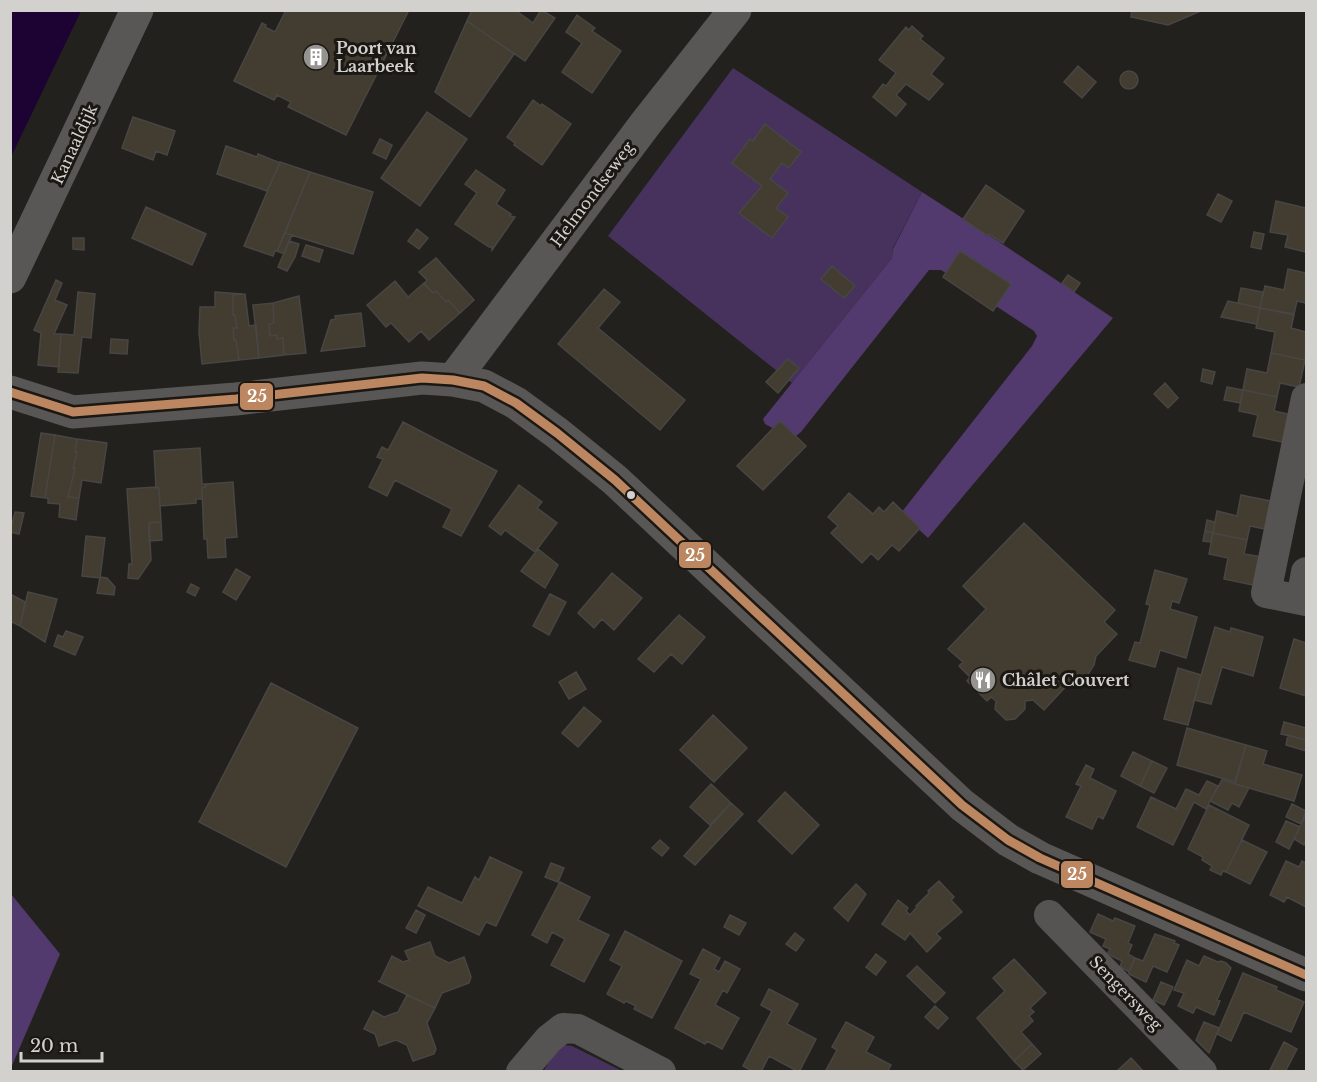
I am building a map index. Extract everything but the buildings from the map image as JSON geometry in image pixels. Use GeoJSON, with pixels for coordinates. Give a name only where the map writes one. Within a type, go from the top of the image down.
{"type":"FeatureCollection","features":[{"type":"Feature","properties":{"kind":"street","name":"Kanaaldijk"},"geometry":{"type":"LineString","coordinates":[[10,277],[137,10]]}},
{"type":"Feature","properties":{"kind":"street","name":"Helmondseweg"},"geometry":{"type":"LineString","coordinates":[[453,380],[646,123],[735,10]]}},
{"type":"Feature","properties":{"kind":"street"},"geometry":{"type":"LineString","coordinates":[[10,392],[73,412],[189,403],[422,378],[453,380],[484,386],[516,404],[557,433],[615,480],[962,805],[1008,840],[1040,858],[1306,975]]}},
{"type":"Feature","properties":{"kind":"street"},"geometry":{"type":"LineString","coordinates":[[1305,591],[1266,593],[1306,398]]}},
{"type":"Feature","properties":{"kind":"street","name":"Sengersweg"},"geometry":{"type":"LineString","coordinates":[[1049,915],[1202,1071]]}},
{"type":"Feature","properties":{"kind":"street"},"geometry":{"type":"LineString","coordinates":[[521,1071],[549,1039],[563,1028],[578,1029],[661,1071]]}},
{"type":"Feature","properties":{"kind":"shaded area"},"geometry":{"type":"Polygon","coordinates":[[[10,11],[81,11],[11,157],[10,11]]]}},
{"type":"Feature","properties":{"kind":"shaded area"},"geometry":{"type":"Polygon","coordinates":[[[733,68],[922,192],[893,248],[892,258],[792,383],[608,236],[733,68]]]}},
{"type":"Feature","properties":{"kind":"shaded area"},"geometry":{"type":"Polygon","coordinates":[[[922,192],[1113,318],[928,538],[901,513],[1032,346],[1037,336],[1034,331],[941,270],[929,270],[801,432],[792,439],[765,424],[763,419],[892,258],[893,249],[922,192]]]}},
{"type":"Feature","properties":{"kind":"shaded area"},"geometry":{"type":"Polygon","coordinates":[[[11,894],[60,954],[11,1068],[11,894]]]}},
{"type":"Feature","properties":{"kind":"shaded area"},"geometry":{"type":"Polygon","coordinates":[[[572,1046],[622,1071],[543,1072],[558,1047],[572,1046]]]}},
{"type":"Feature","properties":{"kind":"transit line","name":"25"},"geometry":{"type":"LineString","coordinates":[[10,392],[73,412],[236,399],[422,378],[453,380],[484,386],[516,403],[615,480],[962,805],[1008,840],[1040,858],[1306,975]]}},
{"type":"Feature","properties":{"kind":"place","name":"Poort van Laarbeek"},"geometry":{"type":"Point","coordinates":[316,57]}},
{"type":"Feature","properties":{"kind":"place","name":"Châlet Couvert"},"geometry":{"type":"Point","coordinates":[983,680]}}]}
